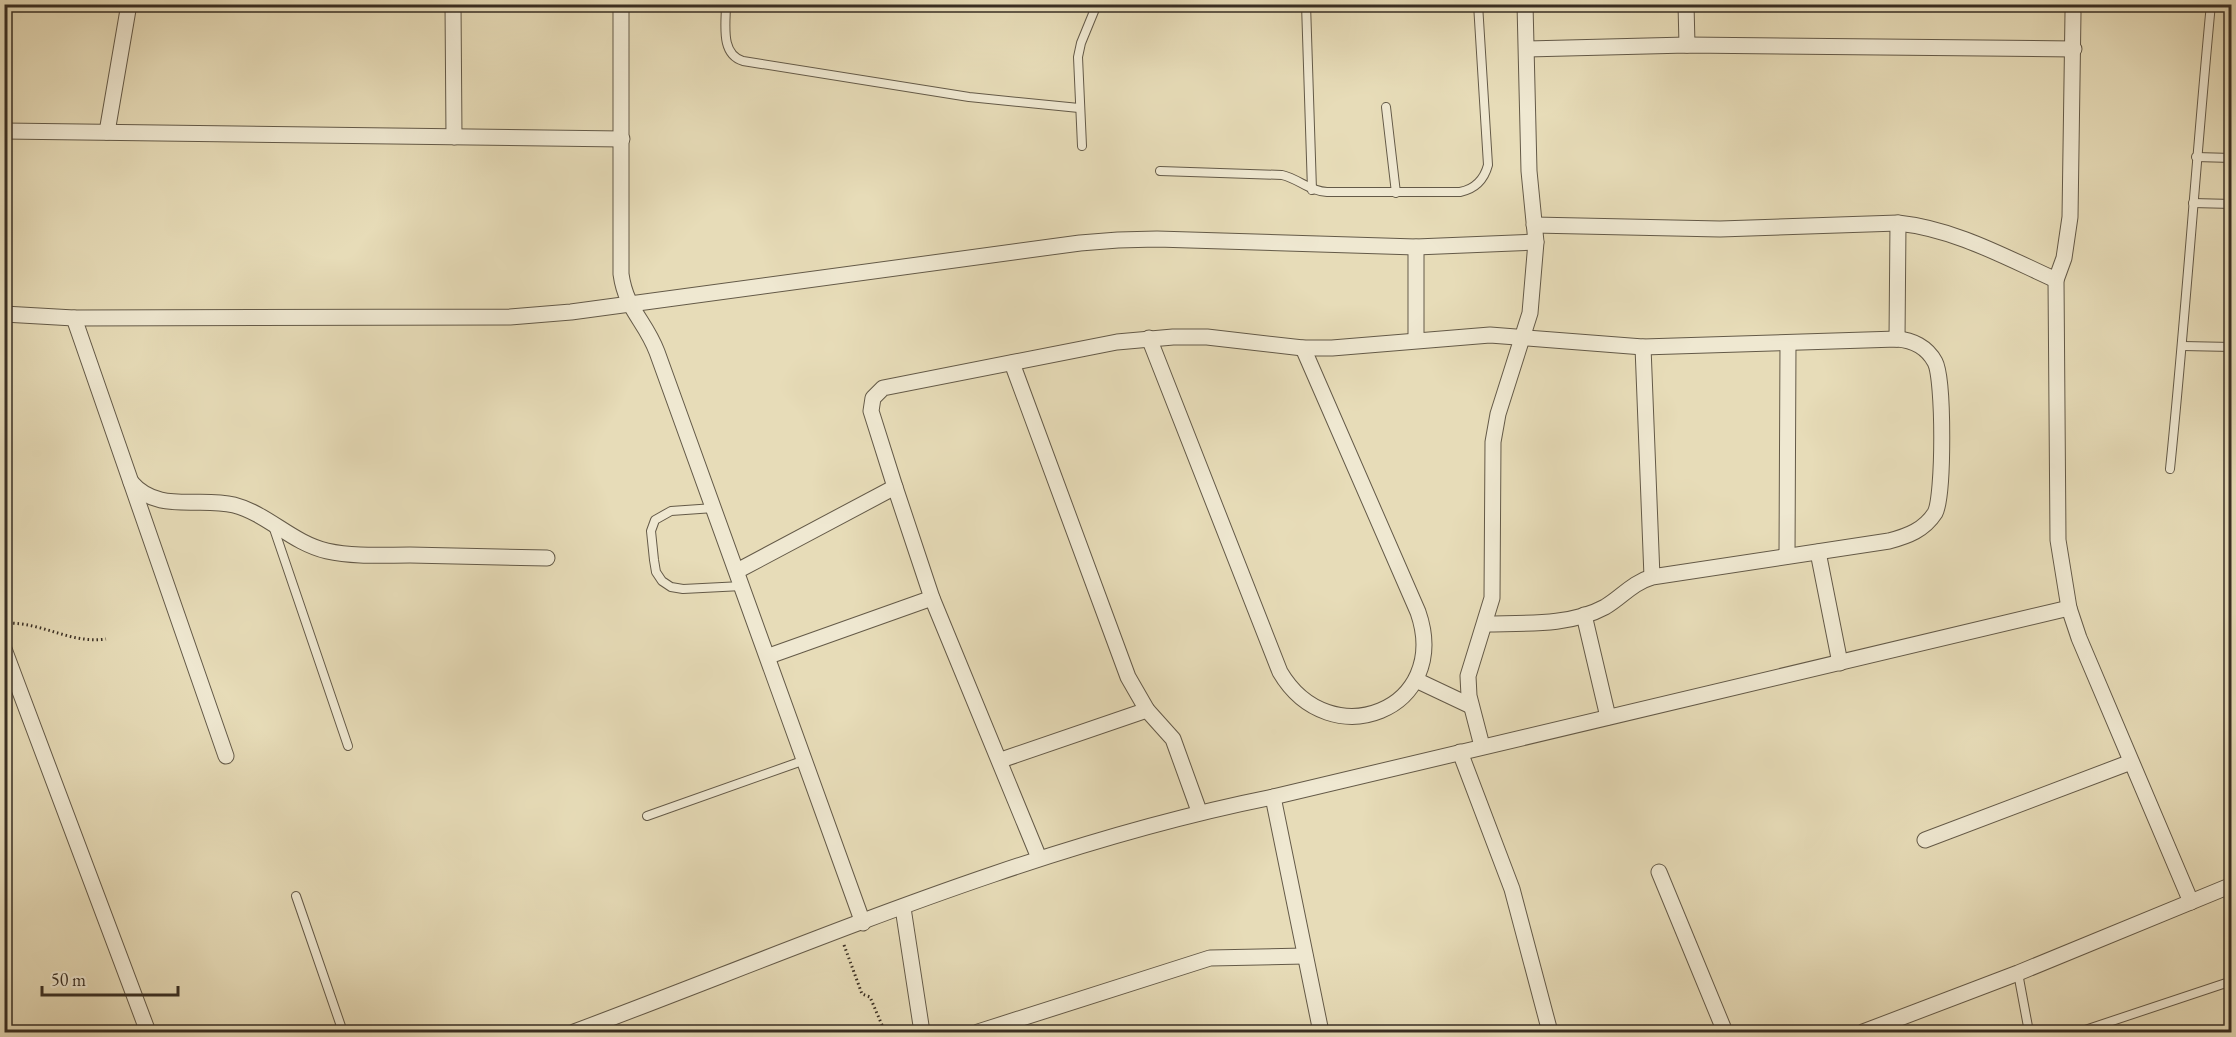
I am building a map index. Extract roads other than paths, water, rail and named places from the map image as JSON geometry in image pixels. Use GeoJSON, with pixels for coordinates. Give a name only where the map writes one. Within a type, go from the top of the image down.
{"type":"FeatureCollection","features":[{"type":"Feature","properties":{"kind":"street"},"geometry":{"type":"LineString","coordinates":[[106,132],[129,4]]}},
{"type":"Feature","properties":{"kind":"street"},"geometry":{"type":"LineString","coordinates":[[453,4],[454,137]]}},
{"type":"Feature","properties":{"kind":"street"},"geometry":{"type":"LineString","coordinates":[[621,4],[621,274],[629,306],[654,342],[863,923]]}},
{"type":"Feature","properties":{"kind":"street"},"geometry":{"type":"LineString","coordinates":[[1482,746],[1468,686],[1470,666],[1486,624],[1493,584],[1493,442],[1498,414],[1523,336],[1533,291],[1536,242],[1529,171],[1526,4]]}},
{"type":"Feature","properties":{"kind":"street"},"geometry":{"type":"LineString","coordinates":[[1686,4],[1687,45]]}},
{"type":"Feature","properties":{"kind":"street"},"geometry":{"type":"LineString","coordinates":[[2073,13],[2070,217],[2064,258],[2056,280],[2058,540],[2069,608],[2087,658],[2191,902]]}},
{"type":"Feature","properties":{"kind":"street"},"geometry":{"type":"LineString","coordinates":[[1527,49],[1687,45],[2074,50]]}},
{"type":"Feature","properties":{"kind":"street"},"geometry":{"type":"LineString","coordinates":[[4,131],[622,139]]}},
{"type":"Feature","properties":{"kind":"street"},"geometry":{"type":"LineString","coordinates":[[1534,225],[1720,229],[1898,223],[1923,225],[1958,236],[2056,280]]}},
{"type":"Feature","properties":{"kind":"street"},"geometry":{"type":"LineString","coordinates":[[1897,339],[1898,223]]}},
{"type":"Feature","properties":{"kind":"street"},"geometry":{"type":"LineString","coordinates":[[4,314],[74,318],[510,316],[629,306],[1080,243],[1157,239],[1416,247],[1536,242]]}},
{"type":"Feature","properties":{"kind":"street"},"geometry":{"type":"LineString","coordinates":[[1416,247],[1416,340]]}},
{"type":"Feature","properties":{"kind":"street"},"geometry":{"type":"LineString","coordinates":[[74,318],[127,477],[226,756]]}},
{"type":"Feature","properties":{"kind":"street"},"geometry":{"type":"LineString","coordinates":[[1039,858],[1001,760],[932,597],[872,417],[871,404],[877,392],[901,382],[1149,338],[1207,337],[1303,348],[1359,346],[1416,340],[1523,336],[1553,341],[1643,347],[1897,339],[1922,347],[1929,353],[1937,368],[1941,483],[1939,504],[1928,522],[1910,535],[1889,541],[1652,577],[1630,587],[1605,607],[1584,615],[1542,623],[1486,624]]}},
{"type":"Feature","properties":{"kind":"street"},"geometry":{"type":"LineString","coordinates":[[1149,338],[1275,661],[1287,685],[1308,704],[1321,711],[1350,717],[1378,711],[1391,704],[1416,680],[1426,651],[1422,622],[1303,348]]}},
{"type":"Feature","properties":{"kind":"street"},"geometry":{"type":"LineString","coordinates":[[1787,556],[1788,343]]}},
{"type":"Feature","properties":{"kind":"street"},"geometry":{"type":"LineString","coordinates":[[1643,347],[1652,577]]}},
{"type":"Feature","properties":{"kind":"street"},"geometry":{"type":"LineString","coordinates":[[1012,363],[1128,677],[1147,710],[1167,730],[1178,750],[1199,811]]}},
{"type":"Feature","properties":{"kind":"street"},"geometry":{"type":"LineString","coordinates":[[127,477],[140,491],[156,500],[178,503],[212,501],[234,505],[273,524],[306,544],[343,553],[547,558]]}},
{"type":"Feature","properties":{"kind":"street"},"geometry":{"type":"LineString","coordinates":[[739,579],[895,487]]}},
{"type":"Feature","properties":{"kind":"street"},"geometry":{"type":"LineString","coordinates":[[1818,552],[1840,663]]}},
{"type":"Feature","properties":{"kind":"street"},"geometry":{"type":"LineString","coordinates":[[769,657],[932,597]]}},
{"type":"Feature","properties":{"kind":"street"},"geometry":{"type":"LineString","coordinates":[[574,1032],[603,1027],[863,923],[1039,858],[1199,811],[1273,797],[2069,608]]}},
{"type":"Feature","properties":{"kind":"street"},"geometry":{"type":"LineString","coordinates":[[1584,615],[1608,717]]}},
{"type":"Feature","properties":{"kind":"street"},"geometry":{"type":"LineString","coordinates":[[4,649],[148,1032]]}},
{"type":"Feature","properties":{"kind":"street"},"geometry":{"type":"LineString","coordinates":[[1416,680],[1471,706]]}},
{"type":"Feature","properties":{"kind":"street"},"geometry":{"type":"LineString","coordinates":[[1001,760],[1147,710]]}},
{"type":"Feature","properties":{"kind":"street"},"geometry":{"type":"LineString","coordinates":[[1460,752],[1512,889],[1550,1032]]}},
{"type":"Feature","properties":{"kind":"street"},"geometry":{"type":"LineString","coordinates":[[1925,840],[2131,762]]}},
{"type":"Feature","properties":{"kind":"street"},"geometry":{"type":"LineString","coordinates":[[1273,797],[1321,1032]]}},
{"type":"Feature","properties":{"kind":"street"},"geometry":{"type":"LineString","coordinates":[[1659,872],[1725,1032]]}},
{"type":"Feature","properties":{"kind":"street"},"geometry":{"type":"LineString","coordinates":[[1863,1032],[2018,973],[2232,885]]}},
{"type":"Feature","properties":{"kind":"street"},"geometry":{"type":"LineString","coordinates":[[903,908],[922,1032]]}},
{"type":"Feature","properties":{"kind":"street"},"geometry":{"type":"LineString","coordinates":[[978,1032],[1210,958],[1305,956]]}},
{"type":"Feature","properties":{"kind":"lane"},"geometry":{"type":"LineString","coordinates":[[726,4],[727,47],[733,57],[743,61],[969,97],[1079,108]]}},
{"type":"Feature","properties":{"kind":"lane"},"geometry":{"type":"LineString","coordinates":[[1082,146],[1078,57],[1081,43],[1097,4]]}},
{"type":"Feature","properties":{"kind":"lane"},"geometry":{"type":"LineString","coordinates":[[1306,4],[1312,190]]}},
{"type":"Feature","properties":{"kind":"lane"},"geometry":{"type":"LineString","coordinates":[[1160,171],[1282,175],[1295,178],[1312,190],[1396,193],[1467,190],[1478,183],[1486,172],[1478,4]]}},
{"type":"Feature","properties":{"kind":"lane"},"geometry":{"type":"LineString","coordinates":[[2170,469],[2183,346],[2196,157],[2211,4]]}},
{"type":"Feature","properties":{"kind":"lane"},"geometry":{"type":"LineString","coordinates":[[1386,107],[1396,193]]}},
{"type":"Feature","properties":{"kind":"lane"},"geometry":{"type":"LineString","coordinates":[[2196,157],[2232,158]]}},
{"type":"Feature","properties":{"kind":"lane"},"geometry":{"type":"LineString","coordinates":[[2193,203],[2232,204]]}},
{"type":"Feature","properties":{"kind":"lane"},"geometry":{"type":"LineString","coordinates":[[2183,346],[2232,347]]}},
{"type":"Feature","properties":{"kind":"lane"},"geometry":{"type":"LineString","coordinates":[[714,508],[671,511],[655,520],[651,531],[656,572],[662,581],[677,588],[739,579]]}},
{"type":"Feature","properties":{"kind":"lane"},"geometry":{"type":"LineString","coordinates":[[273,524],[348,746]]}},
{"type":"Feature","properties":{"kind":"lane"},"geometry":{"type":"LineString","coordinates":[[647,816],[806,760]]}},
{"type":"Feature","properties":{"kind":"lane"},"geometry":{"type":"LineString","coordinates":[[296,896],[343,1032]]}},
{"type":"Feature","properties":{"kind":"lane"},"geometry":{"type":"LineString","coordinates":[[2018,973],[2029,1032]]}},
{"type":"Feature","properties":{"kind":"lane"},"geometry":{"type":"LineString","coordinates":[[2079,1032],[2232,981]]}}]}
